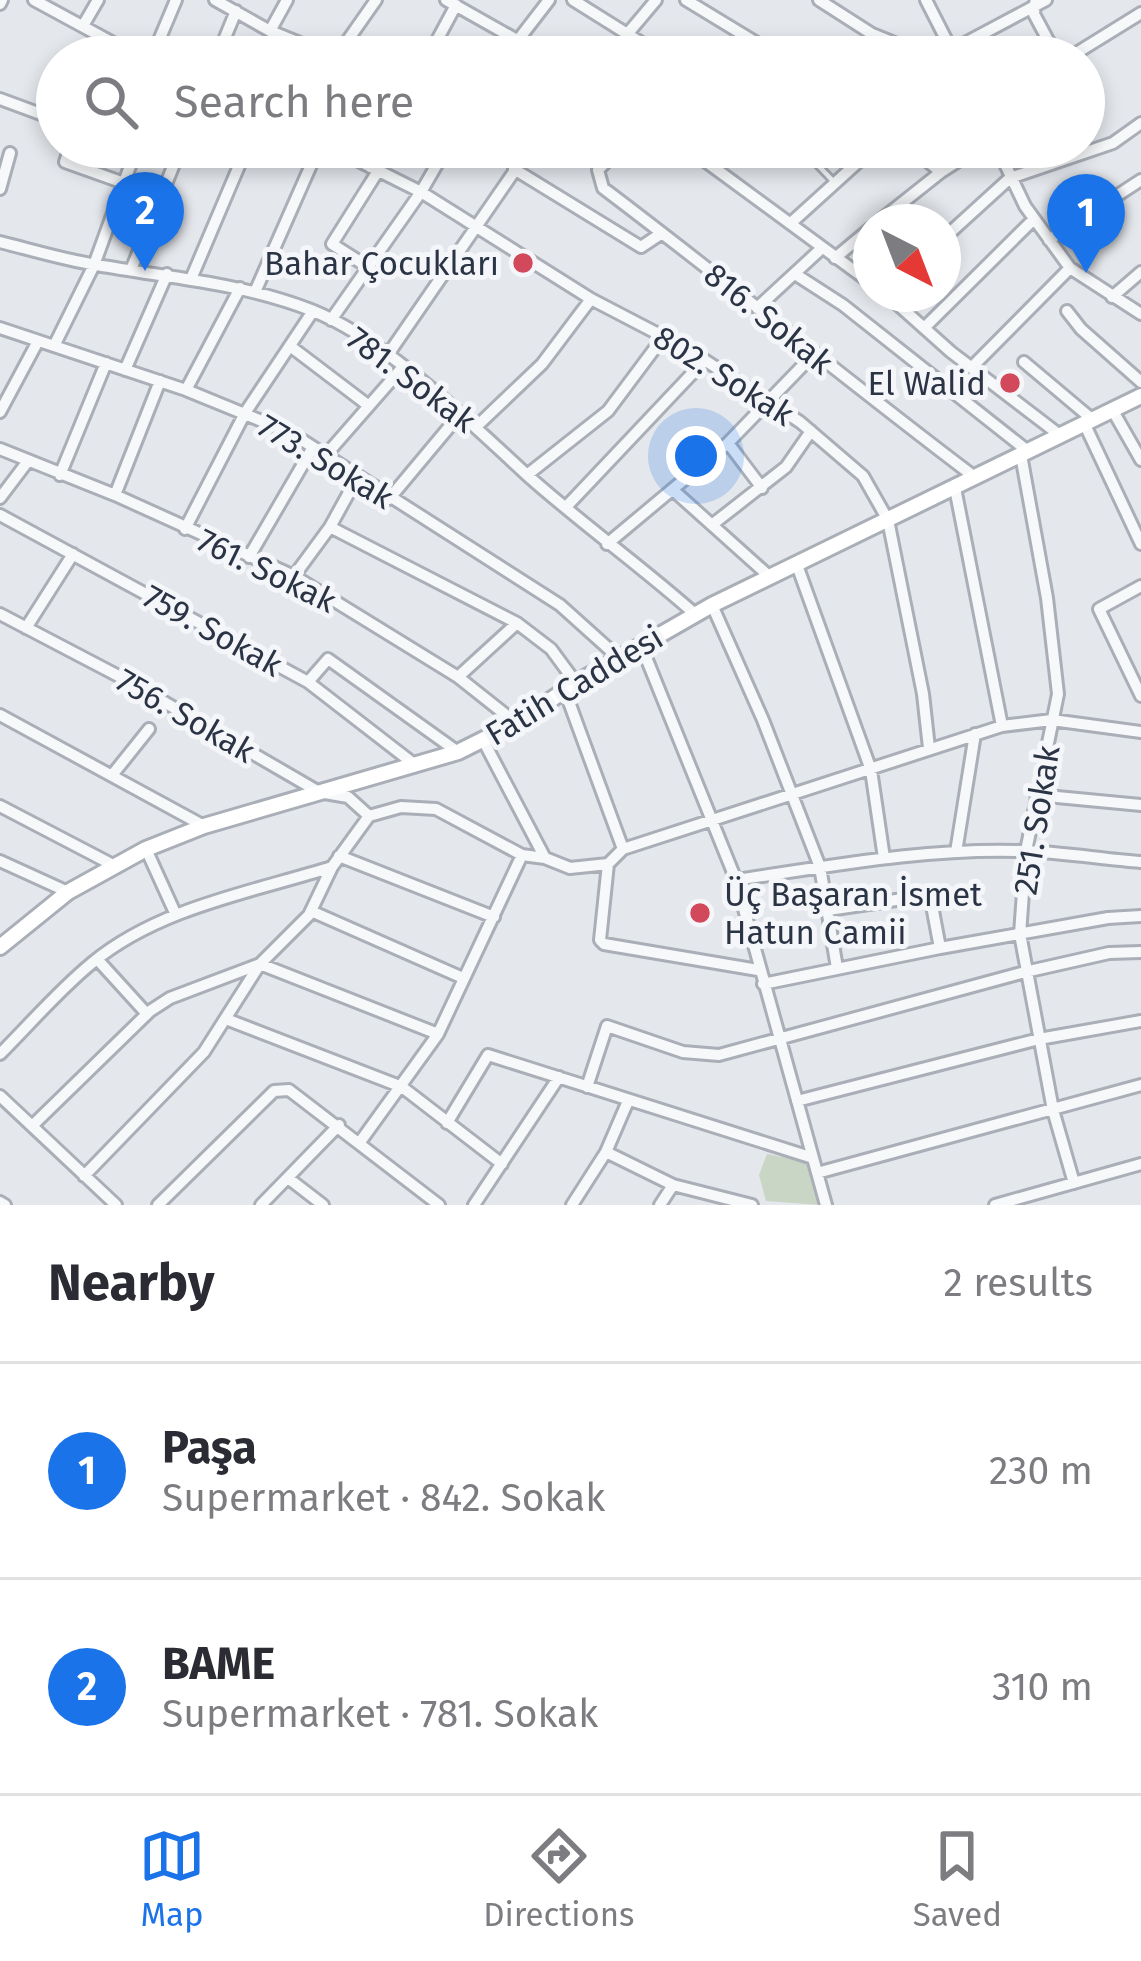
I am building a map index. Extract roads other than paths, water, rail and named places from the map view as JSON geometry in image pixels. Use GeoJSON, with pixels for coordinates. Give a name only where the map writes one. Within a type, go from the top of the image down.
{"type":"FeatureCollection","features":[{"type":"Feature","properties":{"kind":"main road","name":"Fatih Caddesi"},"geometry":{"type":"LineString","coordinates":[[0,947],[68,892],[146,849],[204,826],[458,752],[516,724],[570,687],[712,605],[1141,396]]}},
{"type":"Feature","properties":{"kind":"street"},"geometry":{"type":"LineString","coordinates":[[84,24],[98,0]]}},
{"type":"Feature","properties":{"kind":"street"},"geometry":{"type":"LineString","coordinates":[[161,36],[176,0]]}},
{"type":"Feature","properties":{"kind":"street"},"geometry":{"type":"LineString","coordinates":[[214,0],[282,36]]}},
{"type":"Feature","properties":{"kind":"street"},"geometry":{"type":"LineString","coordinates":[[270,31],[286,0]]}},
{"type":"Feature","properties":{"kind":"street"},"geometry":{"type":"LineString","coordinates":[[350,36],[376,0]]}},
{"type":"Feature","properties":{"kind":"street"},"geometry":{"type":"LineString","coordinates":[[519,36],[549,0]]}},
{"type":"Feature","properties":{"kind":"street"},"geometry":{"type":"LineString","coordinates":[[572,0],[632,36]]}},
{"type":"Feature","properties":{"kind":"street"},"geometry":{"type":"LineString","coordinates":[[626,36],[656,0]]}},
{"type":"Feature","properties":{"kind":"street"},"geometry":{"type":"LineString","coordinates":[[686,0],[745,36]]}},
{"type":"Feature","properties":{"kind":"street"},"geometry":{"type":"LineString","coordinates":[[819,0],[877,36]]}},
{"type":"Feature","properties":{"kind":"street"},"geometry":{"type":"LineString","coordinates":[[926,0],[944,36]]}},
{"type":"Feature","properties":{"kind":"street"},"geometry":{"type":"LineString","coordinates":[[40,1],[104,36]]}},
{"type":"Feature","properties":{"kind":"street"},"geometry":{"type":"LineString","coordinates":[[982,36],[1039,2]]}},
{"type":"Feature","properties":{"kind":"street"},"geometry":{"type":"LineString","coordinates":[[1039,2],[1034,14],[1046,36]]}},
{"type":"Feature","properties":{"kind":"street"},"geometry":{"type":"LineString","coordinates":[[437,36],[451,3],[512,36]]}},
{"type":"Feature","properties":{"kind":"street"},"geometry":{"type":"LineString","coordinates":[[226,36],[236,11]]}},
{"type":"Feature","properties":{"kind":"street"},"geometry":{"type":"LineString","coordinates":[[1104,36],[1141,13]]}},
{"type":"Feature","properties":{"kind":"street"},"geometry":{"type":"LineString","coordinates":[[0,99],[36,112]]}},
{"type":"Feature","properties":{"kind":"street"},"geometry":{"type":"LineString","coordinates":[[1105,146],[1141,123]]}},
{"type":"Feature","properties":{"kind":"street"},"geometry":{"type":"LineString","coordinates":[[0,189],[10,153]]}},
{"type":"Feature","properties":{"kind":"street"},"geometry":{"type":"LineString","coordinates":[[82,168],[124,183]]}},
{"type":"Feature","properties":{"kind":"street"},"geometry":{"type":"LineString","coordinates":[[54,346],[94,265],[129,168]]}},
{"type":"Feature","properties":{"kind":"street"},"geometry":{"type":"LineString","coordinates":[[131,270],[172,168]]}},
{"type":"Feature","properties":{"kind":"street"},"geometry":{"type":"LineString","coordinates":[[191,279],[238,168]]}},
{"type":"Feature","properties":{"kind":"street"},"geometry":{"type":"LineString","coordinates":[[254,292],[310,168]]}},
{"type":"Feature","properties":{"kind":"street"},"geometry":{"type":"LineString","coordinates":[[331,320],[435,168]]}},
{"type":"Feature","properties":{"kind":"street","name":"816. Sokak"},"geometry":{"type":"LineString","coordinates":[[600,168],[603,188],[976,478]]}},
{"type":"Feature","properties":{"kind":"street"},"geometry":{"type":"LineString","coordinates":[[724,168],[853,270]]}},
{"type":"Feature","properties":{"kind":"street"},"geometry":{"type":"LineString","coordinates":[[792,222],[852,168]]}},
{"type":"Feature","properties":{"kind":"street"},"geometry":{"type":"LineString","coordinates":[[935,168],[940,172]]}},
{"type":"Feature","properties":{"kind":"street"},"geometry":{"type":"LineString","coordinates":[[900,204],[946,168]]}},
{"type":"Feature","properties":{"kind":"street"},"geometry":{"type":"LineString","coordinates":[[1006,168],[1034,219],[1070,268],[1141,314]]}},
{"type":"Feature","properties":{"kind":"street"},"geometry":{"type":"LineString","coordinates":[[961,223],[1010,178],[1039,168]]}},
{"type":"Feature","properties":{"kind":"street"},"geometry":{"type":"LineString","coordinates":[[368,267],[332,244],[374,169]]}},
{"type":"Feature","properties":{"kind":"street","name":"802. Sokak"},"geometry":{"type":"LineString","coordinates":[[374,169],[476,224],[591,299],[664,336],[771,402],[863,476],[888,520],[923,694],[929,748]]}},
{"type":"Feature","properties":{"kind":"street"},"geometry":{"type":"LineString","coordinates":[[387,356],[514,169],[640,247],[662,233]]}},
{"type":"Feature","properties":{"kind":"street"},"geometry":{"type":"LineString","coordinates":[[1049,240],[1141,180]]}},
{"type":"Feature","properties":{"kind":"street"},"geometry":{"type":"LineString","coordinates":[[926,326],[1034,219]]}},
{"type":"Feature","properties":{"kind":"street","name":"781. Sokak"},"geometry":{"type":"LineString","coordinates":[[0,242],[94,265],[240,288],[331,320],[387,356],[477,426],[607,544],[695,614]]}},
{"type":"Feature","properties":{"kind":"street"},"geometry":{"type":"LineString","coordinates":[[835,258],[853,243]]}},
{"type":"Feature","properties":{"kind":"street"},"geometry":{"type":"LineString","coordinates":[[757,308],[822,248]]}},
{"type":"Feature","properties":{"kind":"street"},"geometry":{"type":"LineString","coordinates":[[972,368],[1070,268]]}},
{"type":"Feature","properties":{"kind":"street"},"geometry":{"type":"LineString","coordinates":[[1112,297],[1141,272]]}},
{"type":"Feature","properties":{"kind":"street"},"geometry":{"type":"LineString","coordinates":[[125,370],[167,274]]}},
{"type":"Feature","properties":{"kind":"street"},"geometry":{"type":"LineString","coordinates":[[795,274],[843,305],[1025,453]]}},
{"type":"Feature","properties":{"kind":"street"},"geometry":{"type":"LineString","coordinates":[[186,390],[240,288]]}},
{"type":"Feature","properties":{"kind":"street"},"geometry":{"type":"LineString","coordinates":[[477,426],[542,364],[591,299]]}},
{"type":"Feature","properties":{"kind":"street"},"geometry":{"type":"LineString","coordinates":[[185,529],[244,413],[313,311]]}},
{"type":"Feature","properties":{"kind":"street"},"geometry":{"type":"LineString","coordinates":[[1067,311],[1141,382]]}},
{"type":"Feature","properties":{"kind":"street"},"geometry":{"type":"LineString","coordinates":[[909,312],[972,368],[1061,436]]}},
{"type":"Feature","properties":{"kind":"street","name":"773. Sokak"},"geometry":{"type":"LineString","coordinates":[[0,328],[186,390],[313,447],[560,605],[619,658]]}},
{"type":"Feature","properties":{"kind":"street"},"geometry":{"type":"LineString","coordinates":[[527,475],[608,410],[664,336]]}},
{"type":"Feature","properties":{"kind":"street"},"geometry":{"type":"LineString","coordinates":[[0,412],[38,340]]}},
{"type":"Feature","properties":{"kind":"street"},"geometry":{"type":"LineString","coordinates":[[290,346],[369,406]]}},
{"type":"Feature","properties":{"kind":"street"},"geometry":{"type":"LineString","coordinates":[[607,544],[728,443],[813,355]]}},
{"type":"Feature","properties":{"kind":"street"},"geometry":{"type":"LineString","coordinates":[[566,507],[704,362]]}},
{"type":"Feature","properties":{"kind":"street"},"geometry":{"type":"LineString","coordinates":[[1024,362],[1089,422],[1141,544]]}},
{"type":"Feature","properties":{"kind":"street"},"geometry":{"type":"LineString","coordinates":[[60,476],[106,363]]}},
{"type":"Feature","properties":{"kind":"street"},"geometry":{"type":"LineString","coordinates":[[325,456],[402,368]]}},
{"type":"Feature","properties":{"kind":"street"},"geometry":{"type":"LineString","coordinates":[[115,495],[160,381]]}},
{"type":"Feature","properties":{"kind":"street"},"geometry":{"type":"LineString","coordinates":[[1113,411],[1141,460]]}},
{"type":"Feature","properties":{"kind":"street"},"geometry":{"type":"LineString","coordinates":[[389,499],[460,414]]}},
{"type":"Feature","properties":{"kind":"street"},"geometry":{"type":"LineString","coordinates":[[713,524],[786,467],[811,431]]}},
{"type":"Feature","properties":{"kind":"street"},"geometry":{"type":"LineString","coordinates":[[728,443],[762,488]]}},
{"type":"Feature","properties":{"kind":"street"},"geometry":{"type":"LineString","coordinates":[[249,557],[313,447]]}},
{"type":"Feature","properties":{"kind":"street","name":"761. Sokak"},"geometry":{"type":"LineString","coordinates":[[0,448],[294,576],[458,677],[516,724]]}},
{"type":"Feature","properties":{"kind":"street","name":"251. Sokak"},"geometry":{"type":"LineString","coordinates":[[1025,453],[1058,694],[1026,850],[1021,934],[1054,1110],[1074,1183]]}},
{"type":"Feature","properties":{"kind":"street"},"geometry":{"type":"LineString","coordinates":[[0,498],[28,461]]}},
{"type":"Feature","properties":{"kind":"street"},"geometry":{"type":"LineString","coordinates":[[294,576],[330,527],[356,478]]}},
{"type":"Feature","properties":{"kind":"street"},"geometry":{"type":"LineString","coordinates":[[956,488],[1002,726]]}},
{"type":"Feature","properties":{"kind":"street"},"geometry":{"type":"LineString","coordinates":[[674,490],[770,577]]}},
{"type":"Feature","properties":{"kind":"street","name":"759. Sokak"},"geometry":{"type":"LineString","coordinates":[[0,514],[308,682],[414,764]]}},
{"type":"Feature","properties":{"kind":"street"},"geometry":{"type":"LineString","coordinates":[[330,527],[517,623],[550,649],[570,687],[623,849]]}},
{"type":"Feature","properties":{"kind":"street"},"geometry":{"type":"LineString","coordinates":[[26,628],[73,554]]}},
{"type":"Feature","properties":{"kind":"street"},"geometry":{"type":"LineString","coordinates":[[797,565],[871,770],[884,857]]}},
{"type":"Feature","properties":{"kind":"street"},"geometry":{"type":"LineString","coordinates":[[1141,586],[1099,609],[1135,665],[1141,696]]}},
{"type":"Feature","properties":{"kind":"street"},"geometry":{"type":"LineString","coordinates":[[712,605],[820,867],[837,968]]}},
{"type":"Feature","properties":{"kind":"street","name":"756. Sokak"},"geometry":{"type":"LineString","coordinates":[[0,614],[128,681],[319,792],[348,797],[369,816]]}},
{"type":"Feature","properties":{"kind":"street"},"geometry":{"type":"LineString","coordinates":[[458,677],[517,623]]}},
{"type":"Feature","properties":{"kind":"street"},"geometry":{"type":"LineString","coordinates":[[641,645],[736,880],[826,1205]]}},
{"type":"Feature","properties":{"kind":"street"},"geometry":{"type":"LineString","coordinates":[[308,682],[328,659],[458,752]]}},
{"type":"Feature","properties":{"kind":"street"},"geometry":{"type":"LineString","coordinates":[[0,715],[204,826]]}},
{"type":"Feature","properties":{"kind":"street"},"geometry":{"type":"LineString","coordinates":[[84,1176],[204,1052],[260,964],[311,911],[332,868],[369,816],[400,807],[436,808],[522,855],[571,868],[608,864],[623,849],[1002,726],[1052,721],[1141,732]]}},
{"type":"Feature","properties":{"kind":"street"},"geometry":{"type":"LineString","coordinates":[[113,774],[149,729]]}},
{"type":"Feature","properties":{"kind":"street"},"geometry":{"type":"LineString","coordinates":[[956,852],[975,734]]}},
{"type":"Feature","properties":{"kind":"street"},"geometry":{"type":"LineString","coordinates":[[483,740],[545,858]]}},
{"type":"Feature","properties":{"kind":"street"},"geometry":{"type":"LineString","coordinates":[[1036,795],[1141,805]]}},
{"type":"Feature","properties":{"kind":"street"},"geometry":{"type":"LineString","coordinates":[[2,810],[115,866]]}},
{"type":"Feature","properties":{"kind":"street"},"geometry":{"type":"LineString","coordinates":[[146,849],[176,915]]}},
{"type":"Feature","properties":{"kind":"street"},"geometry":{"type":"LineString","coordinates":[[736,880],[884,857],[956,852],[1026,850],[1141,862]]}},
{"type":"Feature","properties":{"kind":"street"},"geometry":{"type":"LineString","coordinates":[[360,1142],[438,1034],[522,855]]}},
{"type":"Feature","properties":{"kind":"street"},"geometry":{"type":"LineString","coordinates":[[340,856],[494,916]]}},
{"type":"Feature","properties":{"kind":"street"},"geometry":{"type":"LineString","coordinates":[[0,861],[68,892]]}},
{"type":"Feature","properties":{"kind":"street"},"geometry":{"type":"LineString","coordinates":[[608,864],[600,940],[604,944],[758,970]]}},
{"type":"Feature","properties":{"kind":"street"},"geometry":{"type":"LineString","coordinates":[[0,1054],[97,958],[124,940],[176,915],[332,868]]}},
{"type":"Feature","properties":{"kind":"street"},"geometry":{"type":"LineString","coordinates":[[827,910],[930,895],[940,948]]}},
{"type":"Feature","properties":{"kind":"street"},"geometry":{"type":"LineString","coordinates":[[311,911],[463,978]]}},
{"type":"Feature","properties":{"kind":"street"},"geometry":{"type":"LineString","coordinates":[[763,984],[940,948],[1141,916]]}},
{"type":"Feature","properties":{"kind":"street"},"geometry":{"type":"LineString","coordinates":[[587,1087],[607,1026],[683,1052],[719,1055],[1025,972],[1109,953],[1141,952]]}},
{"type":"Feature","properties":{"kind":"street"},"geometry":{"type":"LineString","coordinates":[[97,958],[147,1014]]}},
{"type":"Feature","properties":{"kind":"street"},"geometry":{"type":"LineString","coordinates":[[33,1125],[147,1014],[170,998],[260,964],[438,1034]]}},
{"type":"Feature","properties":{"kind":"street"},"geometry":{"type":"LineString","coordinates":[[226,1018],[402,1087],[502,1164]]}},
{"type":"Feature","properties":{"kind":"street"},"geometry":{"type":"LineString","coordinates":[[797,1101],[1039,1039],[1141,1021]]}},
{"type":"Feature","properties":{"kind":"street"},"geometry":{"type":"LineString","coordinates":[[446,1123],[488,1055],[813,1158]]}},
{"type":"Feature","properties":{"kind":"street"},"geometry":{"type":"LineString","coordinates":[[474,1205],[559,1077]]}},
{"type":"Feature","properties":{"kind":"street"},"geometry":{"type":"LineString","coordinates":[[817,1173],[1141,1085]]}},
{"type":"Feature","properties":{"kind":"street"},"geometry":{"type":"LineString","coordinates":[[158,1205],[274,1091],[290,1090],[439,1205]]}},
{"type":"Feature","properties":{"kind":"street"},"geometry":{"type":"LineString","coordinates":[[0,1096],[116,1205]]}},
{"type":"Feature","properties":{"kind":"street"},"geometry":{"type":"LineString","coordinates":[[572,1205],[606,1152],[628,1101]]}},
{"type":"Feature","properties":{"kind":"street"},"geometry":{"type":"LineString","coordinates":[[261,1205],[339,1125]]}},
{"type":"Feature","properties":{"kind":"street"},"geometry":{"type":"LineString","coordinates":[[606,1152],[673,1185],[752,1205]]}},
{"type":"Feature","properties":{"kind":"street"},"geometry":{"type":"LineString","coordinates":[[994,1205],[1141,1163]]}},
{"type":"Feature","properties":{"kind":"street"},"geometry":{"type":"LineString","coordinates":[[288,1178],[323,1205]]}},
{"type":"Feature","properties":{"kind":"street"},"geometry":{"type":"LineString","coordinates":[[660,1205],[673,1185]]}},
{"type":"Feature","properties":{"kind":"lane"},"geometry":{"type":"LineString","coordinates":[[821,168],[835,183]]}},
{"type":"Feature","properties":{"kind":"place","name":"Bahar Çocukları"},"geometry":{"type":"Point","coordinates":[523,263]}},
{"type":"Feature","properties":{"kind":"place","name":"BAME"},"geometry":{"type":"Point","coordinates":[145,271]}},
{"type":"Feature","properties":{"kind":"place","name":"Paşa"},"geometry":{"type":"Point","coordinates":[1086,273]}},
{"type":"Feature","properties":{"kind":"place","name":"El Walid"},"geometry":{"type":"Point","coordinates":[1010,383]}},
{"type":"Feature","properties":{"kind":"place","name":"Üç Başaran İsmet Hatun Camii"},"geometry":{"type":"Point","coordinates":[700,913]}}]}
